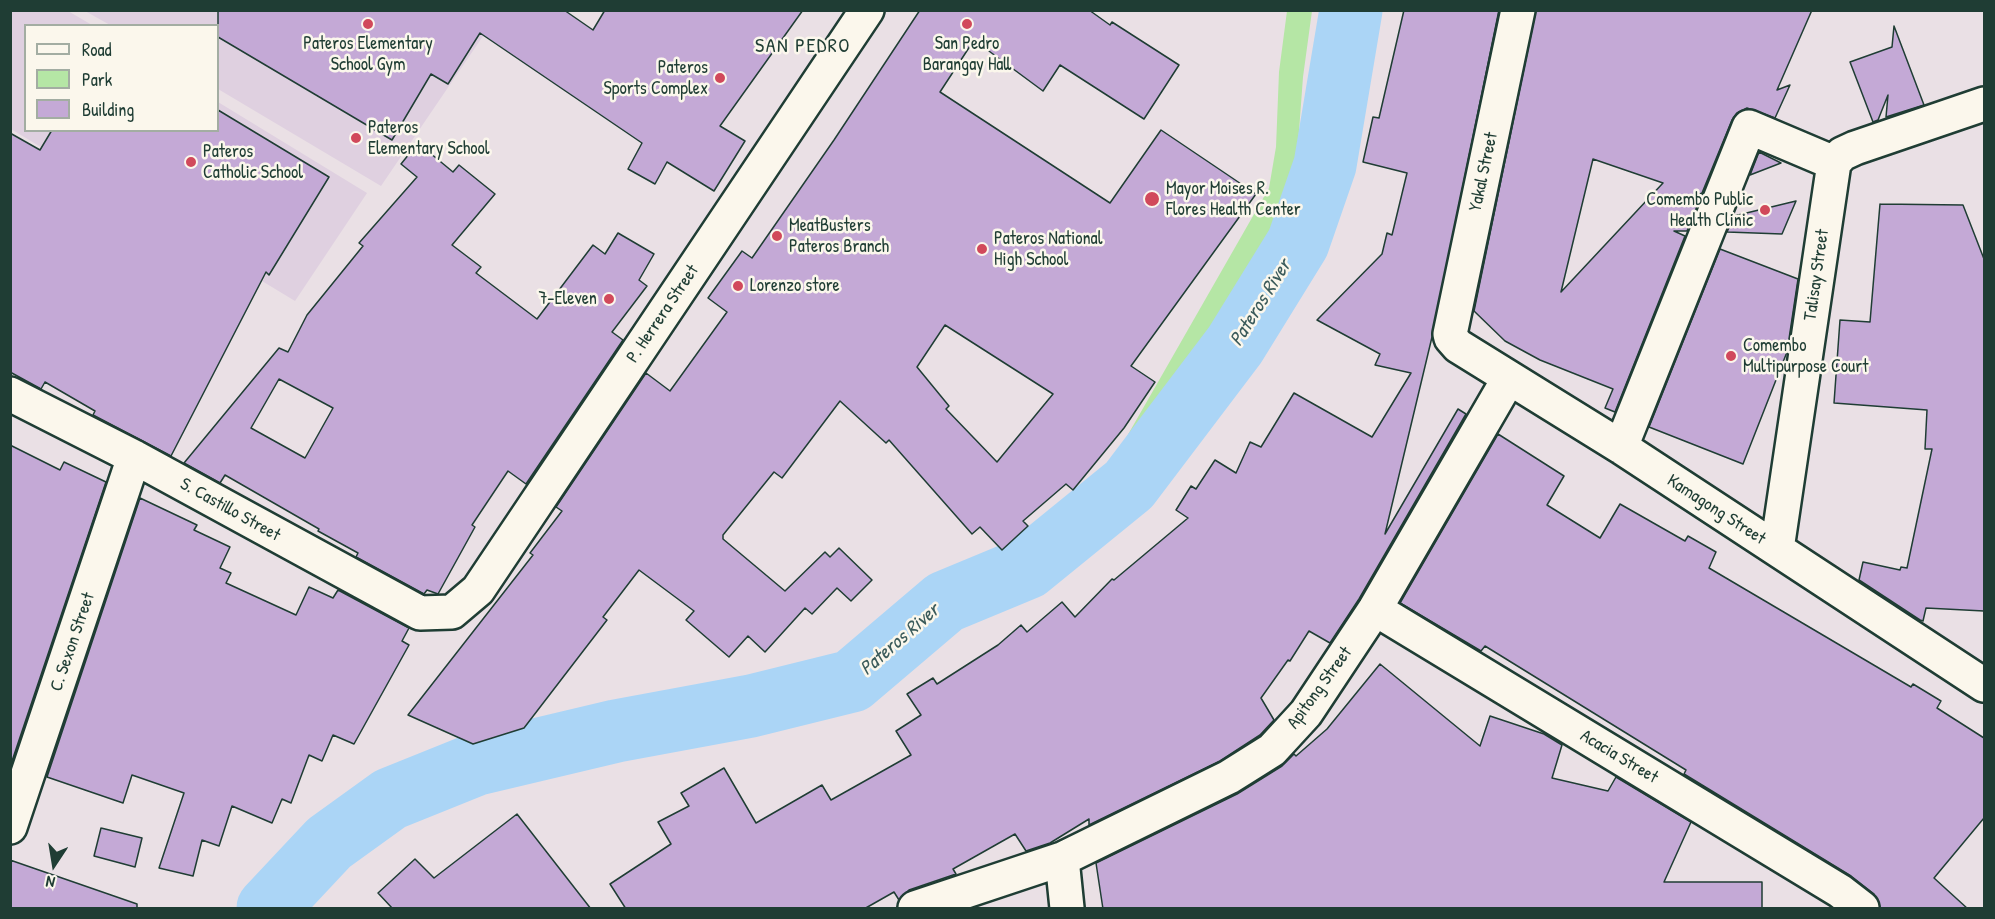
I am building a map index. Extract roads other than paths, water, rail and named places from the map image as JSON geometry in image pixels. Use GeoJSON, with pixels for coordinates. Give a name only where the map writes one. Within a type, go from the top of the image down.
{"type":"FeatureCollection","features":[{"type":"Feature","properties":{"kind":"street","name":"P. Herrera Street"},"geometry":{"type":"LineString","coordinates":[[452,612],[478,590],[867,10]]}},
{"type":"Feature","properties":{"kind":"street","name":"Yakal Street"},"geometry":{"type":"LineString","coordinates":[[1450,334],[1518,10]]}},
{"type":"Feature","properties":{"kind":"street"},"geometry":{"type":"LineString","coordinates":[[1621,447],[1749,127],[1834,163],[1842,154],[1855,148],[1984,104]]}},
{"type":"Feature","properties":{"kind":"street","name":"Talisay Street"},"geometry":{"type":"LineString","coordinates":[[1777,549],[1834,163]]}},
{"type":"Feature","properties":{"kind":"street","name":"Kamagong Street"},"geometry":{"type":"LineString","coordinates":[[1450,334],[1458,346],[1621,447],[1984,685]]}},
{"type":"Feature","properties":{"kind":"street","name":"Apitong Street"},"geometry":{"type":"LineString","coordinates":[[915,909],[1062,859],[1229,777],[1272,750],[1306,713],[1375,609],[1509,378]]}},
{"type":"Feature","properties":{"kind":"street","name":"S. Castillo Street"},"geometry":{"type":"LineString","coordinates":[[10,394],[134,457],[420,613],[452,612]]}},
{"type":"Feature","properties":{"kind":"street","name":"C. Sexon Street"},"geometry":{"type":"LineString","coordinates":[[10,827],[134,457]]}},
{"type":"Feature","properties":{"kind":"street","name":"Acacia Street"},"geometry":{"type":"LineString","coordinates":[[1375,609],[1840,891],[1862,909]]}},
{"type":"Feature","properties":{"kind":"street"},"geometry":{"type":"LineString","coordinates":[[1062,859],[1067,909]]}},
{"type":"Feature","properties":{"kind":"waterway","name":"Pateros River"},"geometry":{"type":"LineString","coordinates":[[268,908],[329,843],[390,799],[477,764],[616,731],[751,706],[852,681],[945,602],[1027,568],[1129,485],[1235,345],[1298,243],[1325,165],[1351,10]]}},
{"type":"Feature","properties":{"kind":"place","name":"Pateros Elementary School Gym"},"geometry":{"type":"Point","coordinates":[368,24]}},
{"type":"Feature","properties":{"kind":"place","name":"San Pedro Barangay Hall"},"geometry":{"type":"Point","coordinates":[967,24]}},
{"type":"Feature","properties":{"kind":"place","name":"Pateros Sports Complex"},"geometry":{"type":"Point","coordinates":[720,78]}},
{"type":"Feature","properties":{"kind":"place","name":"Pateros Elementary School"},"geometry":{"type":"Point","coordinates":[356,138]}},
{"type":"Feature","properties":{"kind":"place","name":"Pateros Catholic School"},"geometry":{"type":"Point","coordinates":[191,162]}},
{"type":"Feature","properties":{"kind":"place","name":"Mayor Moises R. Flores Health Center"},"geometry":{"type":"Point","coordinates":[1152,199]}},
{"type":"Feature","properties":{"kind":"place","name":"Comembo Public Health Clinic"},"geometry":{"type":"Point","coordinates":[1765,210]}},
{"type":"Feature","properties":{"kind":"place","name":"MeatBusters Pateros Branch"},"geometry":{"type":"Point","coordinates":[777,236]}},
{"type":"Feature","properties":{"kind":"place","name":"Pateros National High School"},"geometry":{"type":"Point","coordinates":[982,249]}},
{"type":"Feature","properties":{"kind":"place","name":"Lorenzo store"},"geometry":{"type":"Point","coordinates":[738,286]}},
{"type":"Feature","properties":{"kind":"place","name":"7-Eleven"},"geometry":{"type":"Point","coordinates":[609,299]}},
{"type":"Feature","properties":{"kind":"place","name":"Comembo Multipurpose Court"},"geometry":{"type":"Point","coordinates":[1731,356]}},
{"type":"Feature","properties":{"kind":"district","name":"SAN PEDRO"},"geometry":{"type":"Point","coordinates":[803,47]}}]}
